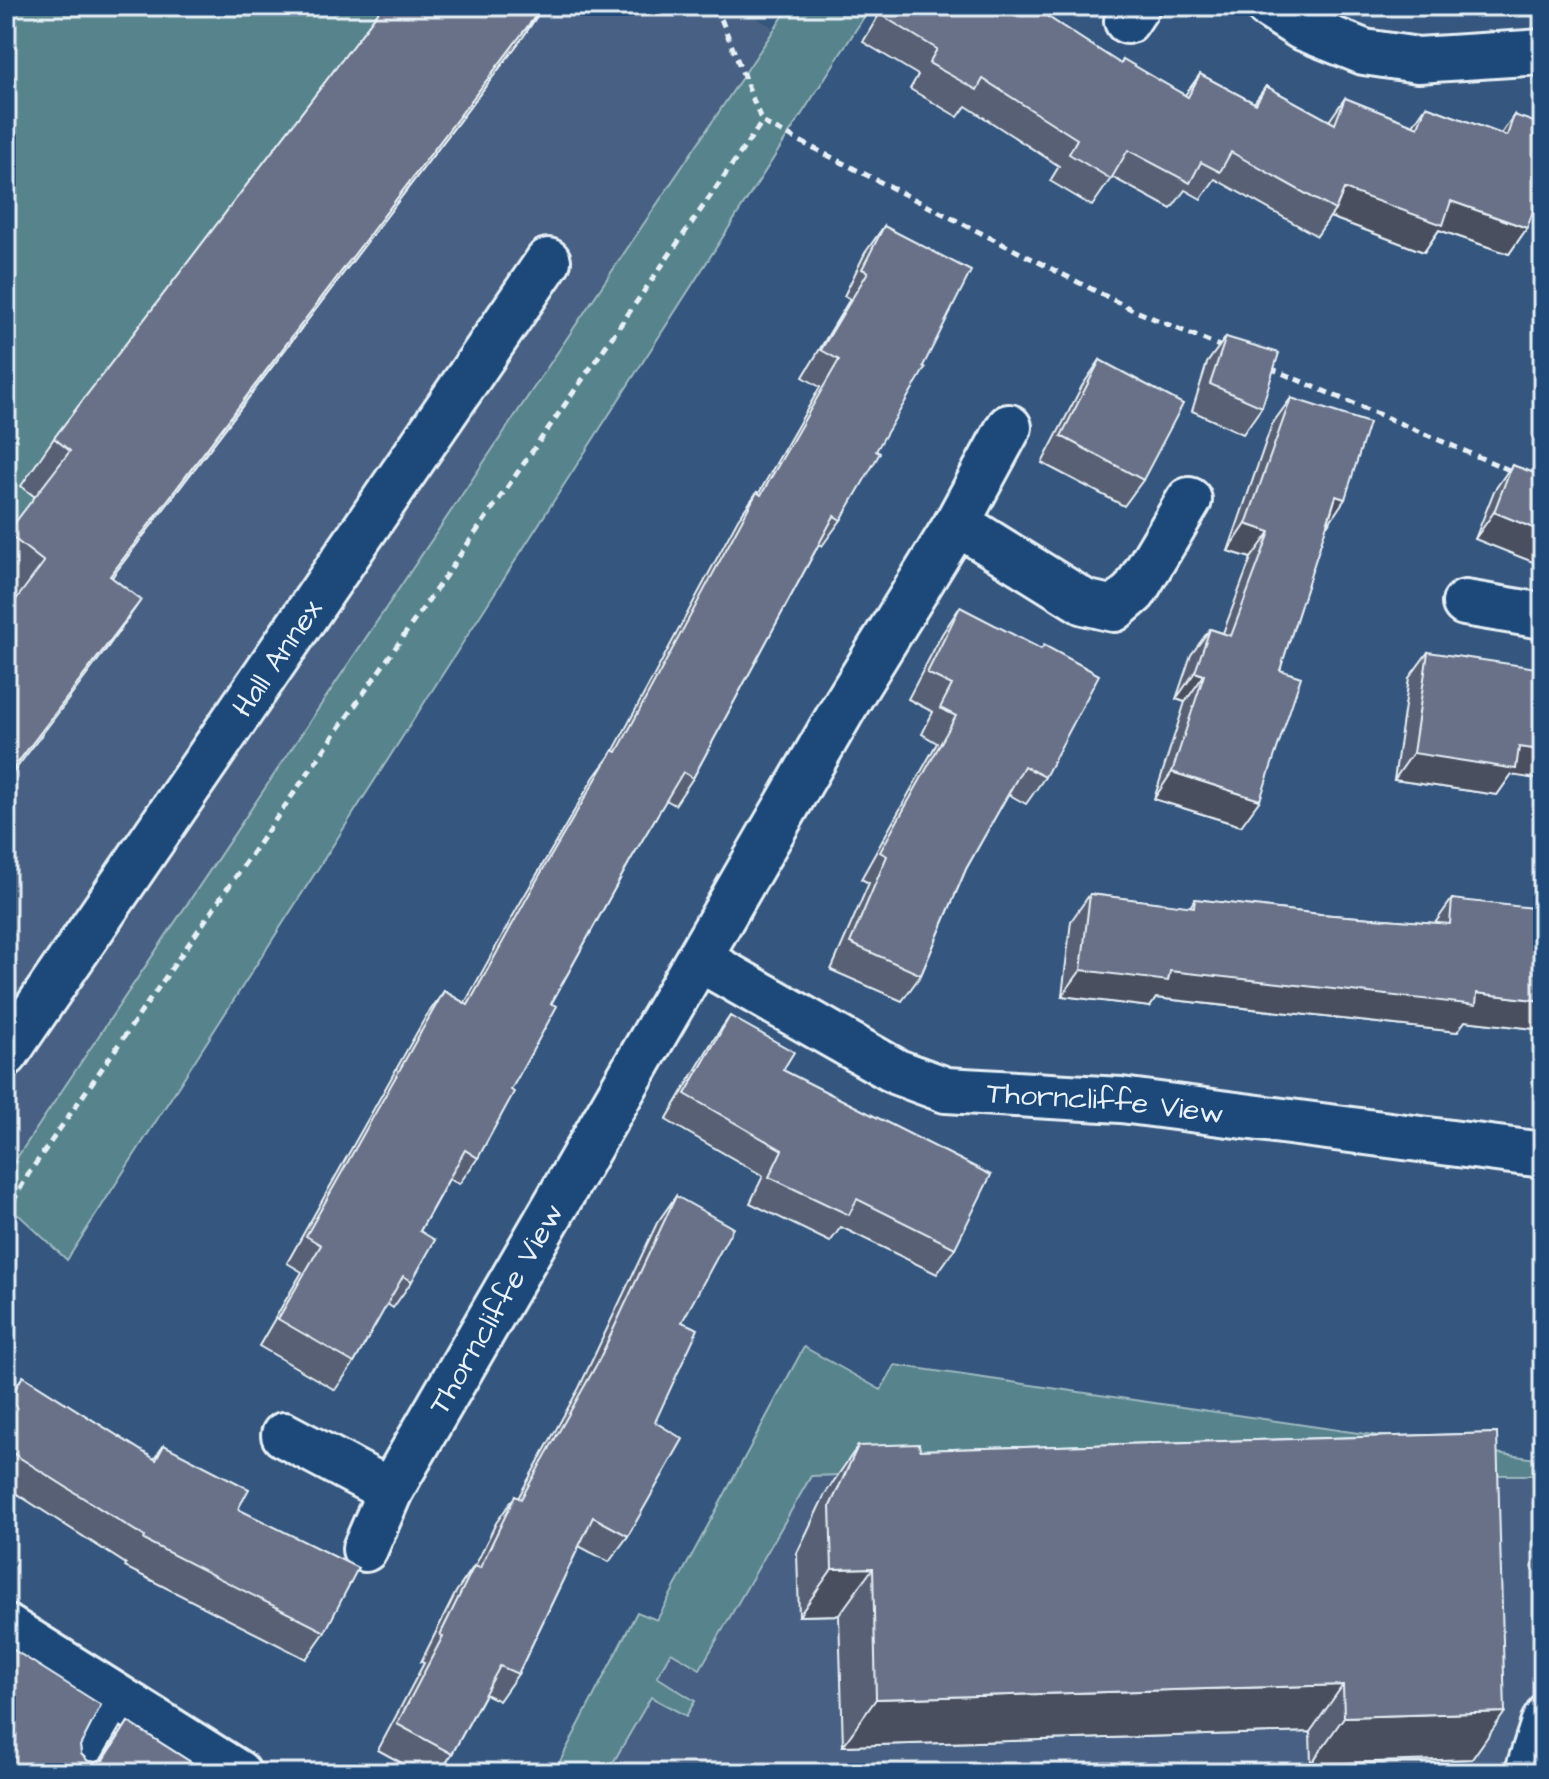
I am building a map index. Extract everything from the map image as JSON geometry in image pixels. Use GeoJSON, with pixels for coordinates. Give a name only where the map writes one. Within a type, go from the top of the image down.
{"type":"FeatureCollection","features":[{"type":"Feature","properties":{"kind":"street"},"geometry":{"type":"LineString","coordinates":[[1268,6],[1301,27],[1364,52],[1418,60],[1543,52]]}},
{"type":"Feature","properties":{"kind":"street","name":"Hall Annex"},"geometry":{"type":"LineString","coordinates":[[6,1054],[548,261]]}},
{"type":"Feature","properties":{"kind":"street","name":"Thorncliffe View"},"geometry":{"type":"LineString","coordinates":[[365,1549],[390,1491],[847,702],[957,523],[1009,427]]}},
{"type":"Feature","properties":{"kind":"street"},"geometry":{"type":"LineString","coordinates":[[957,523],[1084,602],[1114,609],[1134,592],[1189,500]]}},
{"type":"Feature","properties":{"kind":"street"},"geometry":{"type":"LineString","coordinates":[[1465,603],[1543,616]]}},
{"type":"Feature","properties":{"kind":"street","name":"Thorncliffe View"},"geometry":{"type":"LineString","coordinates":[[699,959],[897,1072],[946,1090],[1121,1100],[1543,1155]]}},
{"type":"Feature","properties":{"kind":"street"},"geometry":{"type":"LineString","coordinates":[[284,1435],[390,1491]]}},
{"type":"Feature","properties":{"kind":"street"},"geometry":{"type":"LineString","coordinates":[[6,1627],[238,1773]]}},
{"type":"Feature","properties":{"kind":"lane"},"geometry":{"type":"LineString","coordinates":[[77,1773],[120,1699]]}},
{"type":"Feature","properties":{"kind":"lane"},"geometry":{"type":"LineString","coordinates":[[1518,1773],[1536,1718],[1543,1707]]}},
{"type":"Feature","properties":{"kind":"path"},"geometry":{"type":"LineString","coordinates":[[716,6],[762,122],[1131,309],[1234,353]]}},
{"type":"Feature","properties":{"kind":"path"},"geometry":{"type":"LineString","coordinates":[[6,1214],[38,1160],[762,122]]}},
{"type":"Feature","properties":{"kind":"path"},"geometry":{"type":"LineString","coordinates":[[1263,365],[1527,478]]}},
{"type":"Feature","properties":{"kind":"shaded area"},"geometry":{"type":"Polygon","coordinates":[[[6,6],[735,6],[776,29],[6,1174],[6,6]]]}},
{"type":"Feature","properties":{"kind":"shaded area"},"geometry":{"type":"Polygon","coordinates":[[[1543,1460],[1543,1773],[590,1773],[670,1652],[700,1669],[811,1476],[1543,1460]]]}},
{"type":"Feature","properties":{"kind":"green space"},"geometry":{"type":"Polygon","coordinates":[[[6,6],[386,6],[21,486],[37,498],[9,535],[6,533],[6,6]]]}},
{"type":"Feature","properties":{"kind":"green space"},"geometry":{"type":"Polygon","coordinates":[[[790,6],[871,6],[67,1260],[20,1216],[6,1210],[6,1174],[790,6]]]}},
{"type":"Feature","properties":{"kind":"green space"},"geometry":{"type":"Polygon","coordinates":[[[804,1347],[881,1390],[895,1365],[1543,1460],[1543,1475],[905,1473],[811,1476],[700,1669],[671,1652],[657,1677],[695,1701],[686,1716],[651,1697],[607,1773],[554,1773],[637,1612],[657,1620],[804,1347]]]}},
{"type":"Feature","properties":{"kind":"building"},"geometry":{"type":"Polygon","coordinates":[[[383,6],[543,6],[110,576],[141,600],[6,778],[6,613],[44,562],[7,533],[70,451],[54,438],[383,6]]]}},
{"type":"Feature","properties":{"kind":"building"},"geometry":{"type":"Polygon","coordinates":[[[887,6],[1031,6],[1121,64],[1123,59],[1188,97],[1200,74],[1256,104],[1266,86],[1335,124],[1345,98],[1418,127],[1426,106],[1507,136],[1514,115],[1543,125],[1543,183],[1527,228],[1451,201],[1443,225],[1344,189],[1335,210],[1231,152],[1220,172],[1201,162],[1190,183],[1128,150],[1111,179],[1069,154],[1077,139],[983,79],[977,90],[929,63],[937,49],[881,15],[887,6]]]}},
{"type":"Feature","properties":{"kind":"building"},"geometry":{"type":"Polygon","coordinates":[[[884,226],[971,271],[923,366],[925,368],[876,451],[880,453],[841,520],[834,516],[693,778],[683,772],[631,859],[551,1004],[557,1006],[478,1158],[465,1150],[420,1231],[435,1240],[412,1281],[403,1276],[354,1363],[278,1319],[321,1245],[306,1236],[444,991],[468,1005],[613,750],[617,752],[757,492],[761,495],[839,360],[821,350],[868,272],[862,269],[884,226]]]}},
{"type":"Feature","properties":{"kind":"building"},"geometry":{"type":"Polygon","coordinates":[[[1226,337],[1279,353],[1262,407],[1210,384],[1226,337]]]}},
{"type":"Feature","properties":{"kind":"building"},"geometry":{"type":"Polygon","coordinates":[[[1100,360],[1183,404],[1143,480],[1061,436],[1100,360]]]}},
{"type":"Feature","properties":{"kind":"building"},"geometry":{"type":"Polygon","coordinates":[[[1291,398],[1369,423],[1345,499],[1336,496],[1280,670],[1301,677],[1260,800],[1172,772],[1204,675],[1195,672],[1210,629],[1231,636],[1270,532],[1246,524],[1291,398]]]}},
{"type":"Feature","properties":{"kind":"building"},"geometry":{"type":"Polygon","coordinates":[[[1512,465],[1543,476],[1543,532],[1494,512],[1512,465]]]}},
{"type":"Feature","properties":{"kind":"building"},"geometry":{"type":"Polygon","coordinates":[[[960,607],[1041,649],[1044,645],[1099,675],[1045,777],[1024,766],[966,869],[921,975],[850,943],[887,856],[880,852],[956,716],[940,708],[952,685],[927,673],[960,607]]]}},
{"type":"Feature","properties":{"kind":"building"},"geometry":{"type":"Polygon","coordinates":[[[1428,652],[1543,669],[1543,750],[1519,747],[1516,769],[1413,753],[1428,652]]]}},
{"type":"Feature","properties":{"kind":"building"},"geometry":{"type":"Polygon","coordinates":[[[1090,894],[1194,907],[1195,899],[1320,914],[1450,924],[1452,899],[1542,909],[1539,929],[1543,930],[1543,1001],[1477,993],[1476,1005],[1170,971],[1168,981],[1081,970],[1090,894]]]}},
{"type":"Feature","properties":{"kind":"building"},"geometry":{"type":"Polygon","coordinates":[[[730,1016],[794,1052],[783,1070],[991,1175],[955,1248],[857,1199],[849,1215],[769,1177],[782,1150],[685,1094],[730,1016]]]}},
{"type":"Feature","properties":{"kind":"building"},"geometry":{"type":"Polygon","coordinates":[[[676,1196],[733,1228],[682,1322],[698,1329],[655,1422],[683,1439],[628,1536],[593,1517],[518,1674],[500,1666],[452,1754],[397,1724],[443,1636],[440,1635],[474,1566],[480,1568],[515,1496],[521,1499],[598,1362],[676,1196]]]}},
{"type":"Feature","properties":{"kind":"building"},"geometry":{"type":"Polygon","coordinates":[[[23,1376],[156,1460],[164,1445],[249,1489],[238,1509],[358,1568],[325,1632],[144,1540],[145,1537],[6,1449],[6,1404],[23,1376]]]}},
{"type":"Feature","properties":{"kind":"building"},"geometry":{"type":"Polygon","coordinates":[[[1497,1433],[1505,1712],[1344,1717],[1343,1685],[876,1699],[873,1568],[832,1569],[830,1506],[858,1446],[919,1444],[920,1450],[1497,1433]]]}},
{"type":"Feature","properties":{"kind":"building"},"geometry":{"type":"Polygon","coordinates":[[[6,1645],[101,1705],[80,1746],[81,1754],[88,1761],[104,1760],[128,1722],[208,1773],[22,1773],[6,1763],[6,1645]]]}}]}
